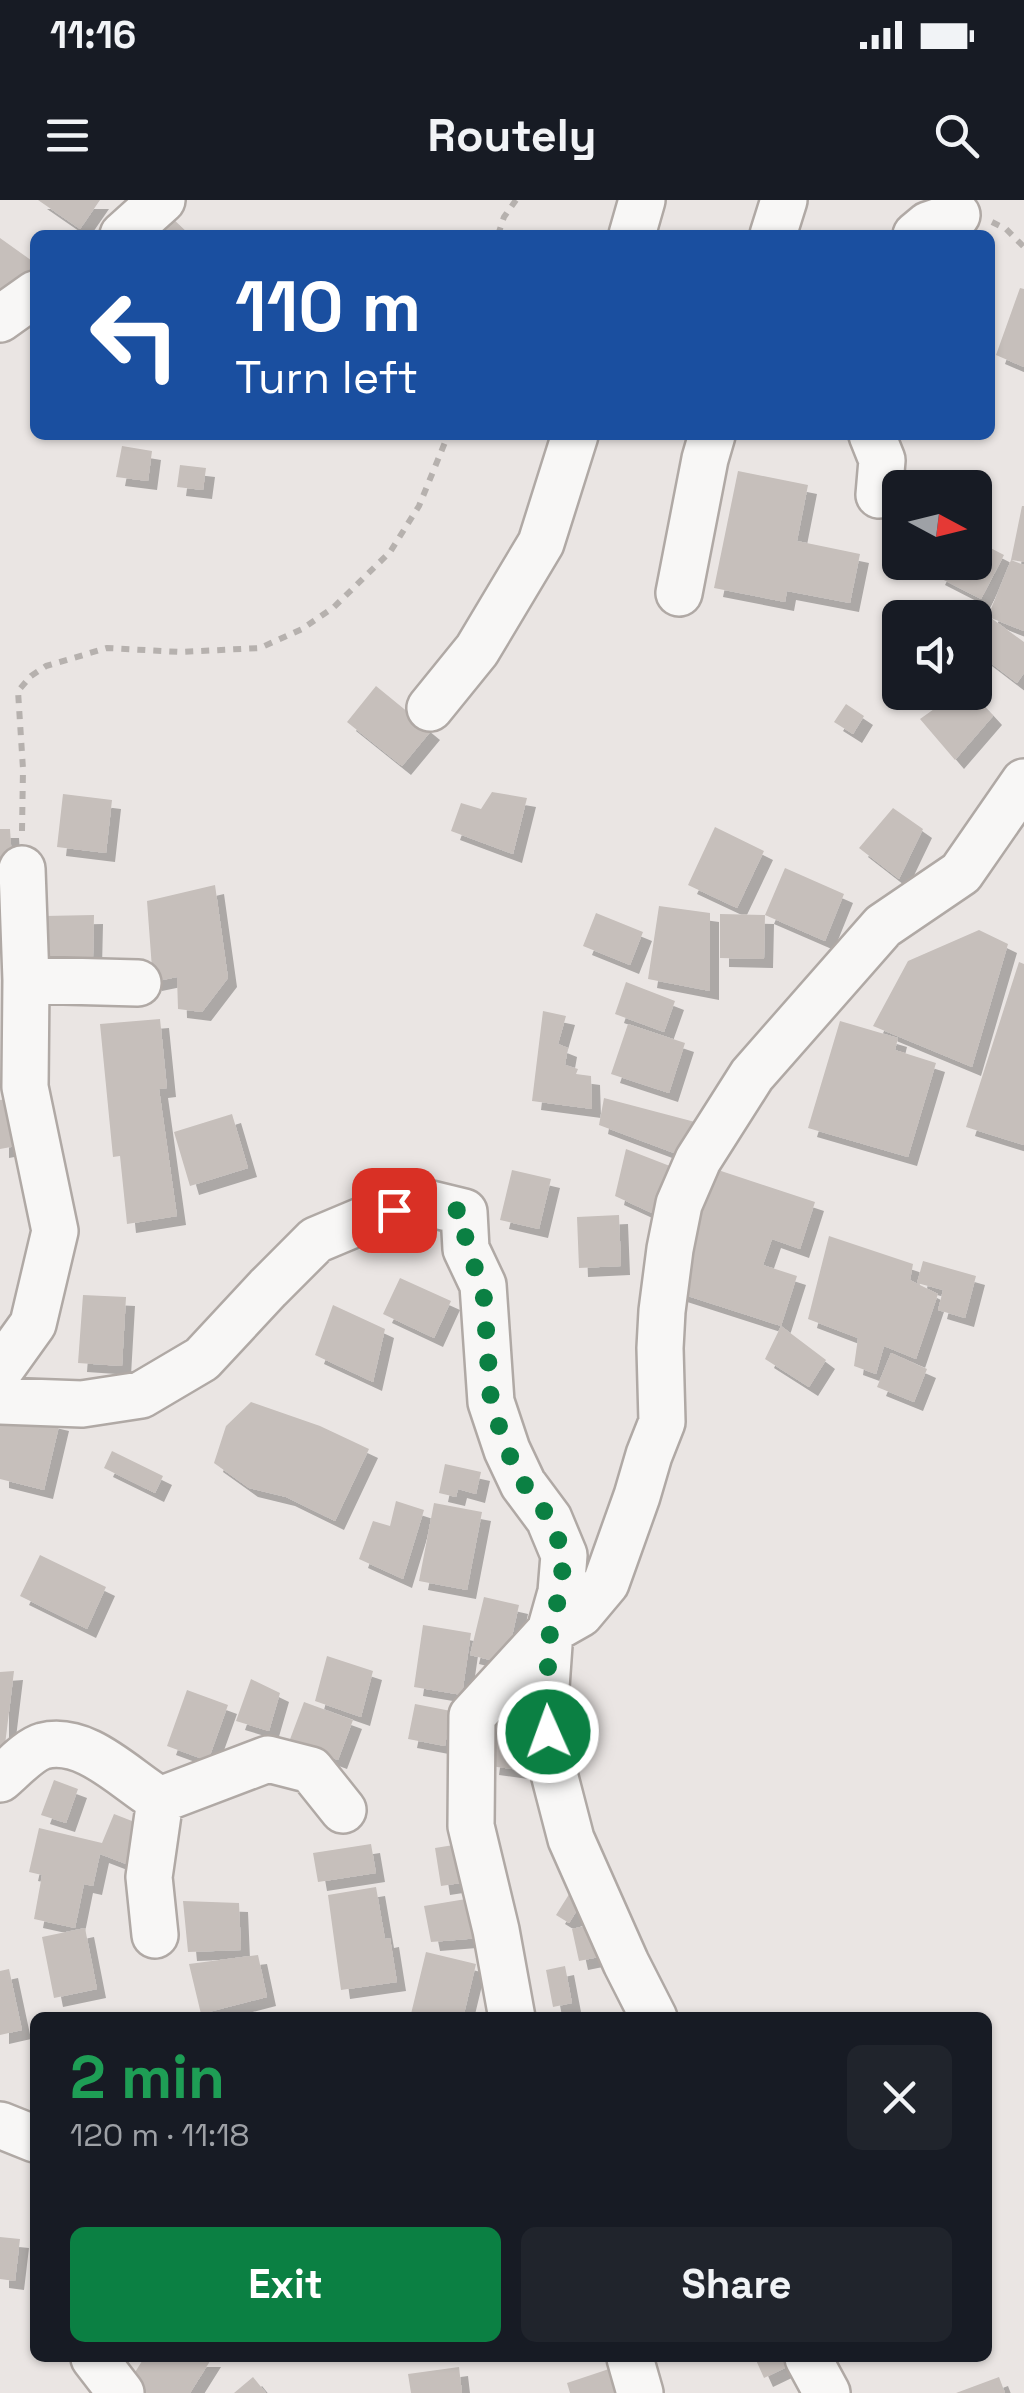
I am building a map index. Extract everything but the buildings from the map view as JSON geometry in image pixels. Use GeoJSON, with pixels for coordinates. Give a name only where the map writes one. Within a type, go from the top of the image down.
{"type":"FeatureCollection","features":[{"type":"Feature","properties":{"kind":"street"},"geometry":{"type":"LineString","coordinates":[[129,230],[162,200]]}},
{"type":"Feature","properties":{"kind":"street"},"geometry":{"type":"LineString","coordinates":[[633,230],[642,200]]}},
{"type":"Feature","properties":{"kind":"street"},"geometry":{"type":"LineString","coordinates":[[775,230],[784,200]]}},
{"type":"Feature","properties":{"kind":"street"},"geometry":{"type":"LineString","coordinates":[[922,230],[957,215]]}},
{"type":"Feature","properties":{"kind":"street"},"geometry":{"type":"LineString","coordinates":[[0,319],[30,298]]}},
{"type":"Feature","properties":{"kind":"street"},"geometry":{"type":"LineString","coordinates":[[430,708],[484,638],[541,543],[573,440]]}},
{"type":"Feature","properties":{"kind":"street"},"geometry":{"type":"LineString","coordinates":[[679,593],[711,440]]}},
{"type":"Feature","properties":{"kind":"street"},"geometry":{"type":"LineString","coordinates":[[874,440],[882,460],[879,494]]}},
{"type":"Feature","properties":{"kind":"street"},"geometry":{"type":"LineString","coordinates":[[511,2012],[471,1826],[472,1716],[550,1631],[580,1614],[606,1584],[662,1422],[660,1348],[679,1204],[698,1160],[752,1075],[883,926],[961,873],[1024,782]]}},
{"type":"Feature","properties":{"kind":"street"},"geometry":{"type":"LineString","coordinates":[[0,1370],[33,1324],[55,1232],[25,1088],[22,870]]}},
{"type":"Feature","properties":{"kind":"street"},"geometry":{"type":"LineString","coordinates":[[26,980],[138,983]]}},
{"type":"Feature","properties":{"kind":"street"},"geometry":{"type":"LineString","coordinates":[[0,1401],[82,1404],[140,1395],[202,1359],[316,1240],[366,1218],[423,1202],[464,1212],[466,1249],[483,1285],[491,1402],[507,1450],[524,1484],[550,1519],[564,1555],[550,1631],[546,1701],[551,1762],[571,1839],[651,2012]]}},
{"type":"Feature","properties":{"kind":"street"},"geometry":{"type":"LineString","coordinates":[[0,1779],[40,1746],[65,1745],[96,1754],[160,1800]]}},
{"type":"Feature","properties":{"kind":"street"},"geometry":{"type":"LineString","coordinates":[[160,1800],[268,1759],[311,1770],[343,1810]]}},
{"type":"Feature","properties":{"kind":"street"},"geometry":{"type":"LineString","coordinates":[[155,1935],[149,1877],[160,1800]]}},
{"type":"Feature","properties":{"kind":"street"},"geometry":{"type":"LineString","coordinates":[[0,2124],[30,2137]]}},
{"type":"Feature","properties":{"kind":"street"},"geometry":{"type":"LineString","coordinates":[[97,2362],[122,2393]]}},
{"type":"Feature","properties":{"kind":"street"},"geometry":{"type":"LineString","coordinates":[[631,2362],[640,2393]]}},
{"type":"Feature","properties":{"kind":"street"},"geometry":{"type":"LineString","coordinates":[[810,2362],[828,2393]]}},
{"type":"Feature","properties":{"kind":"path"},"geometry":{"type":"LineString","coordinates":[[500,230],[516,200]]}},
{"type":"Feature","properties":{"kind":"path"},"geometry":{"type":"LineString","coordinates":[[22,870],[24,769],[18,691],[32,676],[46,666],[107,648],[180,652],[260,648],[302,629],[334,607],[390,552],[418,506],[446,440]]}},
{"type":"Feature","properties":{"kind":"route"},"geometry":{"type":"LineString","coordinates":[[394,1210],[423,1202],[464,1212],[466,1249],[483,1285],[491,1402],[507,1450],[524,1484],[550,1519],[564,1555],[550,1631],[548,1732]]}}]}
